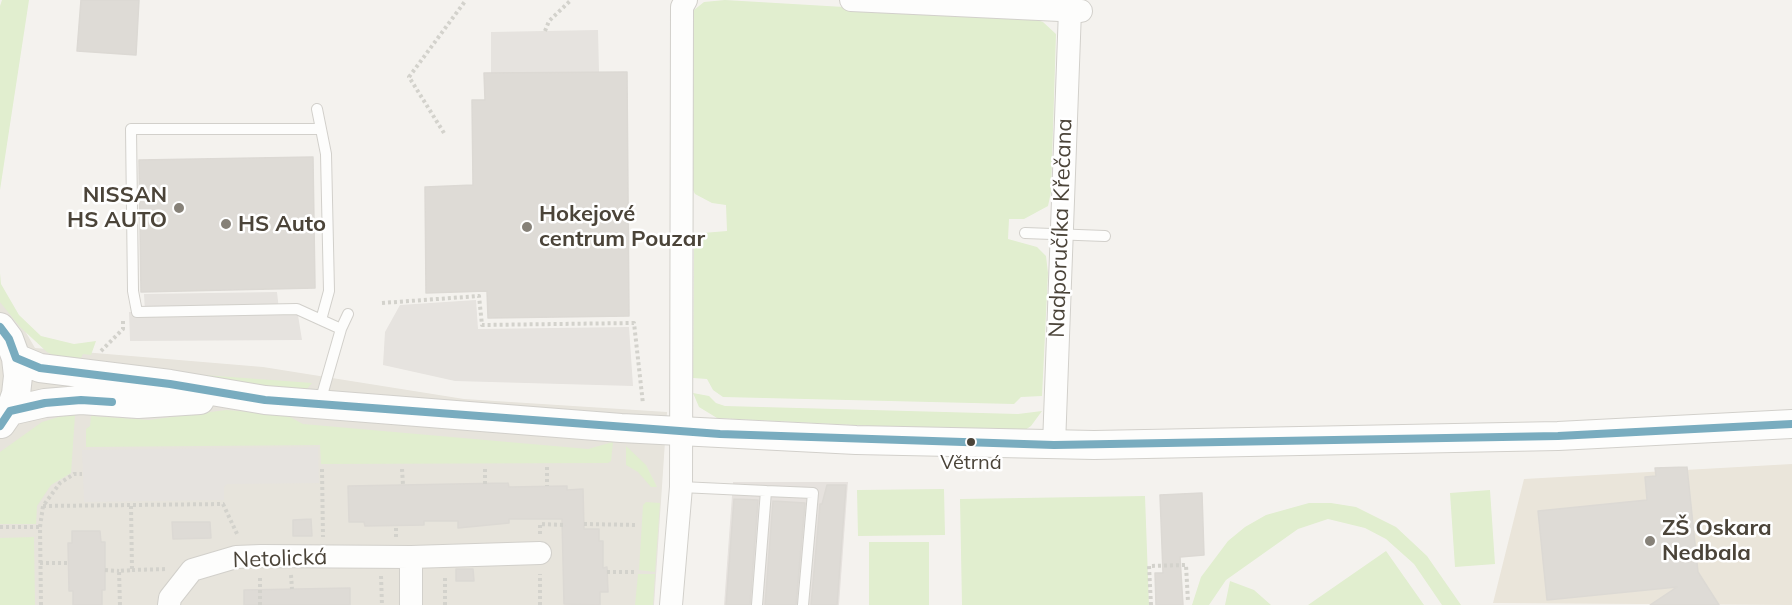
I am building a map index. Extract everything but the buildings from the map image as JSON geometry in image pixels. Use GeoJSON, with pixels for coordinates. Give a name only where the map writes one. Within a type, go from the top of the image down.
{"type":"FeatureCollection","features":[{"type":"Feature","properties":{"kind":"street"},"geometry":{"type":"LineString","coordinates":[[670,605],[681,487],[683,431],[680,386],[682,6],[686,0]]}},
{"type":"Feature","properties":{"kind":"street","name":"Nadporučíka Křečana"},"geometry":{"type":"LineString","coordinates":[[851,0],[1076,10],[1060,233],[1054,445]]}},
{"type":"Feature","properties":{"kind":"street"},"geometry":{"type":"LineString","coordinates":[[0,327],[9,339],[16,358],[18,376],[5,419]]}},
{"type":"Feature","properties":{"kind":"street"},"geometry":{"type":"LineString","coordinates":[[16,358],[40,368],[170,384],[235,396],[319,405],[645,429],[1054,445],[1558,436],[1792,424]]}},
{"type":"Feature","properties":{"kind":"street"},"geometry":{"type":"LineString","coordinates":[[5,419],[45,403],[81,400],[138,404],[235,396]]}},
{"type":"Feature","properties":{"kind":"street"},"geometry":{"type":"LineString","coordinates":[[403,549],[411,605]]}},
{"type":"Feature","properties":{"kind":"street","name":"Netolická"},"geometry":{"type":"LineString","coordinates":[[169,605],[170,598],[192,570],[236,557],[251,550],[403,549],[540,553]]}},
{"type":"Feature","properties":{"kind":"lane"},"geometry":{"type":"LineString","coordinates":[[317,109],[326,154],[329,291],[321,320]]}},
{"type":"Feature","properties":{"kind":"lane"},"geometry":{"type":"LineString","coordinates":[[321,129],[131,129],[129,161],[133,291],[136,312],[297,309],[341,329]]}},
{"type":"Feature","properties":{"kind":"lane"},"geometry":{"type":"LineString","coordinates":[[1025,233],[1105,236]]}},
{"type":"Feature","properties":{"kind":"lane"},"geometry":{"type":"LineString","coordinates":[[319,405],[341,329],[348,314]]}},
{"type":"Feature","properties":{"kind":"lane"},"geometry":{"type":"LineString","coordinates":[[681,487],[813,493],[803,605]]}},
{"type":"Feature","properties":{"kind":"lane"},"geometry":{"type":"LineString","coordinates":[[758,605],[766,491]]}},
{"type":"Feature","properties":{"kind":"path"},"geometry":{"type":"LineString","coordinates":[[444,133],[409,77],[466,0]]}},
{"type":"Feature","properties":{"kind":"path"},"geometry":{"type":"LineString","coordinates":[[545,31],[549,21],[571,0]]}},
{"type":"Feature","properties":{"kind":"path"},"geometry":{"type":"LineString","coordinates":[[382,303],[479,296],[482,325],[634,323],[645,429]]}},
{"type":"Feature","properties":{"kind":"path"},"geometry":{"type":"LineString","coordinates":[[95,358],[123,329],[122,309]]}},
{"type":"Feature","properties":{"kind":"path"},"geometry":{"type":"LineString","coordinates":[[547,467],[547,486]]}},
{"type":"Feature","properties":{"kind":"path"},"geometry":{"type":"LineString","coordinates":[[485,468],[485,484]]}},
{"type":"Feature","properties":{"kind":"path"},"geometry":{"type":"LineString","coordinates":[[322,469],[323,543]]}},
{"type":"Feature","properties":{"kind":"path"},"geometry":{"type":"LineString","coordinates":[[402,469],[403,485]]}},
{"type":"Feature","properties":{"kind":"path"},"geometry":{"type":"LineString","coordinates":[[41,605],[40,527],[43,506],[60,483],[74,474],[82,474]]}},
{"type":"Feature","properties":{"kind":"path"},"geometry":{"type":"LineString","coordinates":[[43,506],[223,504],[251,550],[260,605]]}},
{"type":"Feature","properties":{"kind":"path"},"geometry":{"type":"LineString","coordinates":[[105,570],[132,570],[130,506]]}},
{"type":"Feature","properties":{"kind":"path"},"geometry":{"type":"LineString","coordinates":[[584,524],[638,525]]}},
{"type":"Feature","properties":{"kind":"path"},"geometry":{"type":"LineString","coordinates":[[0,527],[40,527]]}},
{"type":"Feature","properties":{"kind":"path"},"geometry":{"type":"LineString","coordinates":[[389,542],[403,549]]}},
{"type":"Feature","properties":{"kind":"path"},"geometry":{"type":"LineString","coordinates":[[40,563],[69,563]]}},
{"type":"Feature","properties":{"kind":"path"},"geometry":{"type":"LineString","coordinates":[[1151,605],[1149,566],[1186,565],[1188,602]]}},
{"type":"Feature","properties":{"kind":"path"},"geometry":{"type":"LineString","coordinates":[[119,571],[120,605]]}},
{"type":"Feature","properties":{"kind":"path"},"geometry":{"type":"LineString","coordinates":[[381,571],[382,605]]}},
{"type":"Feature","properties":{"kind":"path"},"geometry":{"type":"LineString","coordinates":[[291,572],[292,590]]}},
{"type":"Feature","properties":{"kind":"path"},"geometry":{"type":"LineString","coordinates":[[608,572],[634,572]]}},
{"type":"Feature","properties":{"kind":"shaded area"},"geometry":{"type":"Polygon","coordinates":[[[598,30],[599,72],[491,73],[491,32],[598,30]]]}},
{"type":"Feature","properties":{"kind":"shaded area"},"geometry":{"type":"Polygon","coordinates":[[[0,288],[35,348],[263,367],[464,399],[667,412],[654,605],[0,605],[0,288]]]}},
{"type":"Feature","properties":{"kind":"shaded area"},"geometry":{"type":"Polygon","coordinates":[[[277,292],[279,310],[297,309],[302,340],[130,341],[129,312],[145,312],[144,294],[277,292]]]}},
{"type":"Feature","properties":{"kind":"shaded area"},"geometry":{"type":"Polygon","coordinates":[[[476,300],[478,329],[629,327],[633,386],[455,381],[383,365],[385,332],[400,305],[476,300]]]}},
{"type":"Feature","properties":{"kind":"shaded area"},"geometry":{"type":"Polygon","coordinates":[[[318,447],[319,483],[227,484],[224,487],[224,500],[84,502],[82,450],[318,447]]]}},
{"type":"Feature","properties":{"kind":"shaded area","name":"ZŠ Oskara Nedbala"},"geometry":{"type":"Polygon","coordinates":[[[1792,464],[1792,605],[1493,603],[1524,479],[1792,464]]]}},
{"type":"Feature","properties":{"kind":"shaded area"},"geometry":{"type":"Polygon","coordinates":[[[733,482],[848,482],[839,605],[724,605],[733,482]]]}},
{"type":"Feature","properties":{"kind":"green space"},"geometry":{"type":"Polygon","coordinates":[[[2,0],[29,0],[0,190],[0,6],[2,0]]]}},
{"type":"Feature","properties":{"kind":"green space"},"geometry":{"type":"Polygon","coordinates":[[[725,0],[1031,18],[1043,22],[1056,34],[1051,192],[1048,206],[1024,219],[1009,219],[1008,239],[1037,247],[1046,256],[1048,273],[1042,396],[1021,397],[1014,404],[723,397],[713,390],[707,379],[693,378],[694,247],[697,238],[703,233],[727,231],[726,205],[712,203],[695,194],[688,180],[688,21],[694,10],[704,2],[725,0]]]}},
{"type":"Feature","properties":{"kind":"green space"},"geometry":{"type":"Polygon","coordinates":[[[0,273],[1,284],[19,315],[41,336],[74,344],[96,341],[91,355],[83,354],[78,363],[63,360],[47,352],[20,327],[0,302],[0,273]]]}},
{"type":"Feature","properties":{"kind":"green space"},"geometry":{"type":"Polygon","coordinates":[[[163,372],[312,383],[307,389],[299,391],[163,372]]]}},
{"type":"Feature","properties":{"kind":"green space"},"geometry":{"type":"Polygon","coordinates":[[[693,393],[709,396],[716,403],[725,406],[1018,414],[1042,411],[1031,426],[1022,432],[1008,433],[717,418],[699,407],[693,393]]]}},
{"type":"Feature","properties":{"kind":"green space"},"geometry":{"type":"Polygon","coordinates":[[[226,410],[286,415],[303,424],[588,449],[613,442],[611,461],[608,463],[321,464],[320,445],[86,447],[86,429],[90,426],[91,416],[149,420],[226,410]]]}},
{"type":"Feature","properties":{"kind":"green space"},"geometry":{"type":"Polygon","coordinates":[[[75,415],[71,473],[51,485],[37,506],[36,524],[0,524],[0,452],[42,422],[75,415]]]}},
{"type":"Feature","properties":{"kind":"green space"},"geometry":{"type":"Polygon","coordinates":[[[626,446],[646,465],[657,487],[651,487],[638,472],[626,465],[626,446]]]}},
{"type":"Feature","properties":{"kind":"green space"},"geometry":{"type":"Polygon","coordinates":[[[944,489],[945,535],[858,536],[857,490],[944,489]]]}},
{"type":"Feature","properties":{"kind":"green space"},"geometry":{"type":"Polygon","coordinates":[[[1490,490],[1495,564],[1455,567],[1450,493],[1490,490]]]}},
{"type":"Feature","properties":{"kind":"green space"},"geometry":{"type":"Polygon","coordinates":[[[1145,496],[1149,605],[962,605],[960,499],[1145,496]]]}},
{"type":"Feature","properties":{"kind":"green space"},"geometry":{"type":"Polygon","coordinates":[[[646,502],[660,503],[655,572],[639,570],[643,505],[646,502]]]}},
{"type":"Feature","properties":{"kind":"green space"},"geometry":{"type":"Polygon","coordinates":[[[1309,503],[1331,503],[1356,507],[1396,527],[1427,556],[1461,605],[1442,605],[1414,564],[1386,539],[1365,528],[1328,519],[1298,529],[1226,580],[1209,605],[1192,605],[1201,577],[1228,541],[1245,527],[1266,515],[1309,503]]]}},
{"type":"Feature","properties":{"kind":"green space"},"geometry":{"type":"Polygon","coordinates":[[[34,537],[35,605],[0,605],[0,538],[34,537]]]}},
{"type":"Feature","properties":{"kind":"green space"},"geometry":{"type":"Polygon","coordinates":[[[869,542],[929,542],[929,605],[869,605],[869,542]]]}},
{"type":"Feature","properties":{"kind":"green space"},"geometry":{"type":"Polygon","coordinates":[[[1386,551],[1424,605],[1308,605],[1386,551]]]}},
{"type":"Feature","properties":{"kind":"green space"},"geometry":{"type":"Polygon","coordinates":[[[638,574],[655,574],[653,605],[635,605],[638,574]]]}},
{"type":"Feature","properties":{"kind":"green space"},"geometry":{"type":"Polygon","coordinates":[[[1230,581],[1254,590],[1271,605],[1225,605],[1230,581]]]}},
{"type":"Feature","properties":{"kind":"transit line"},"geometry":{"type":"LineString","coordinates":[[0,327],[9,339],[16,358],[40,368],[170,384],[265,400],[720,434],[1054,445],[1558,436],[1792,424]]}},
{"type":"Feature","properties":{"kind":"transit line"},"geometry":{"type":"LineString","coordinates":[[0,426],[10,411],[45,403],[81,400],[112,402]]}},
{"type":"Feature","properties":{"kind":"place","name":"NISSAN HS AUTO"},"geometry":{"type":"Point","coordinates":[179,208]}},
{"type":"Feature","properties":{"kind":"place","name":"HS Auto"},"geometry":{"type":"Point","coordinates":[226,224]}},
{"type":"Feature","properties":{"kind":"place","name":"Hokejové centrum Pouzar"},"geometry":{"type":"Point","coordinates":[527,227]}},
{"type":"Feature","properties":{"kind":"place","name":"Větrná"},"geometry":{"type":"Point","coordinates":[971,442]}},
{"type":"Feature","properties":{"kind":"place","name":"ZŠ Oskara Nedbala"},"geometry":{"type":"Point","coordinates":[1650,541]}}]}
